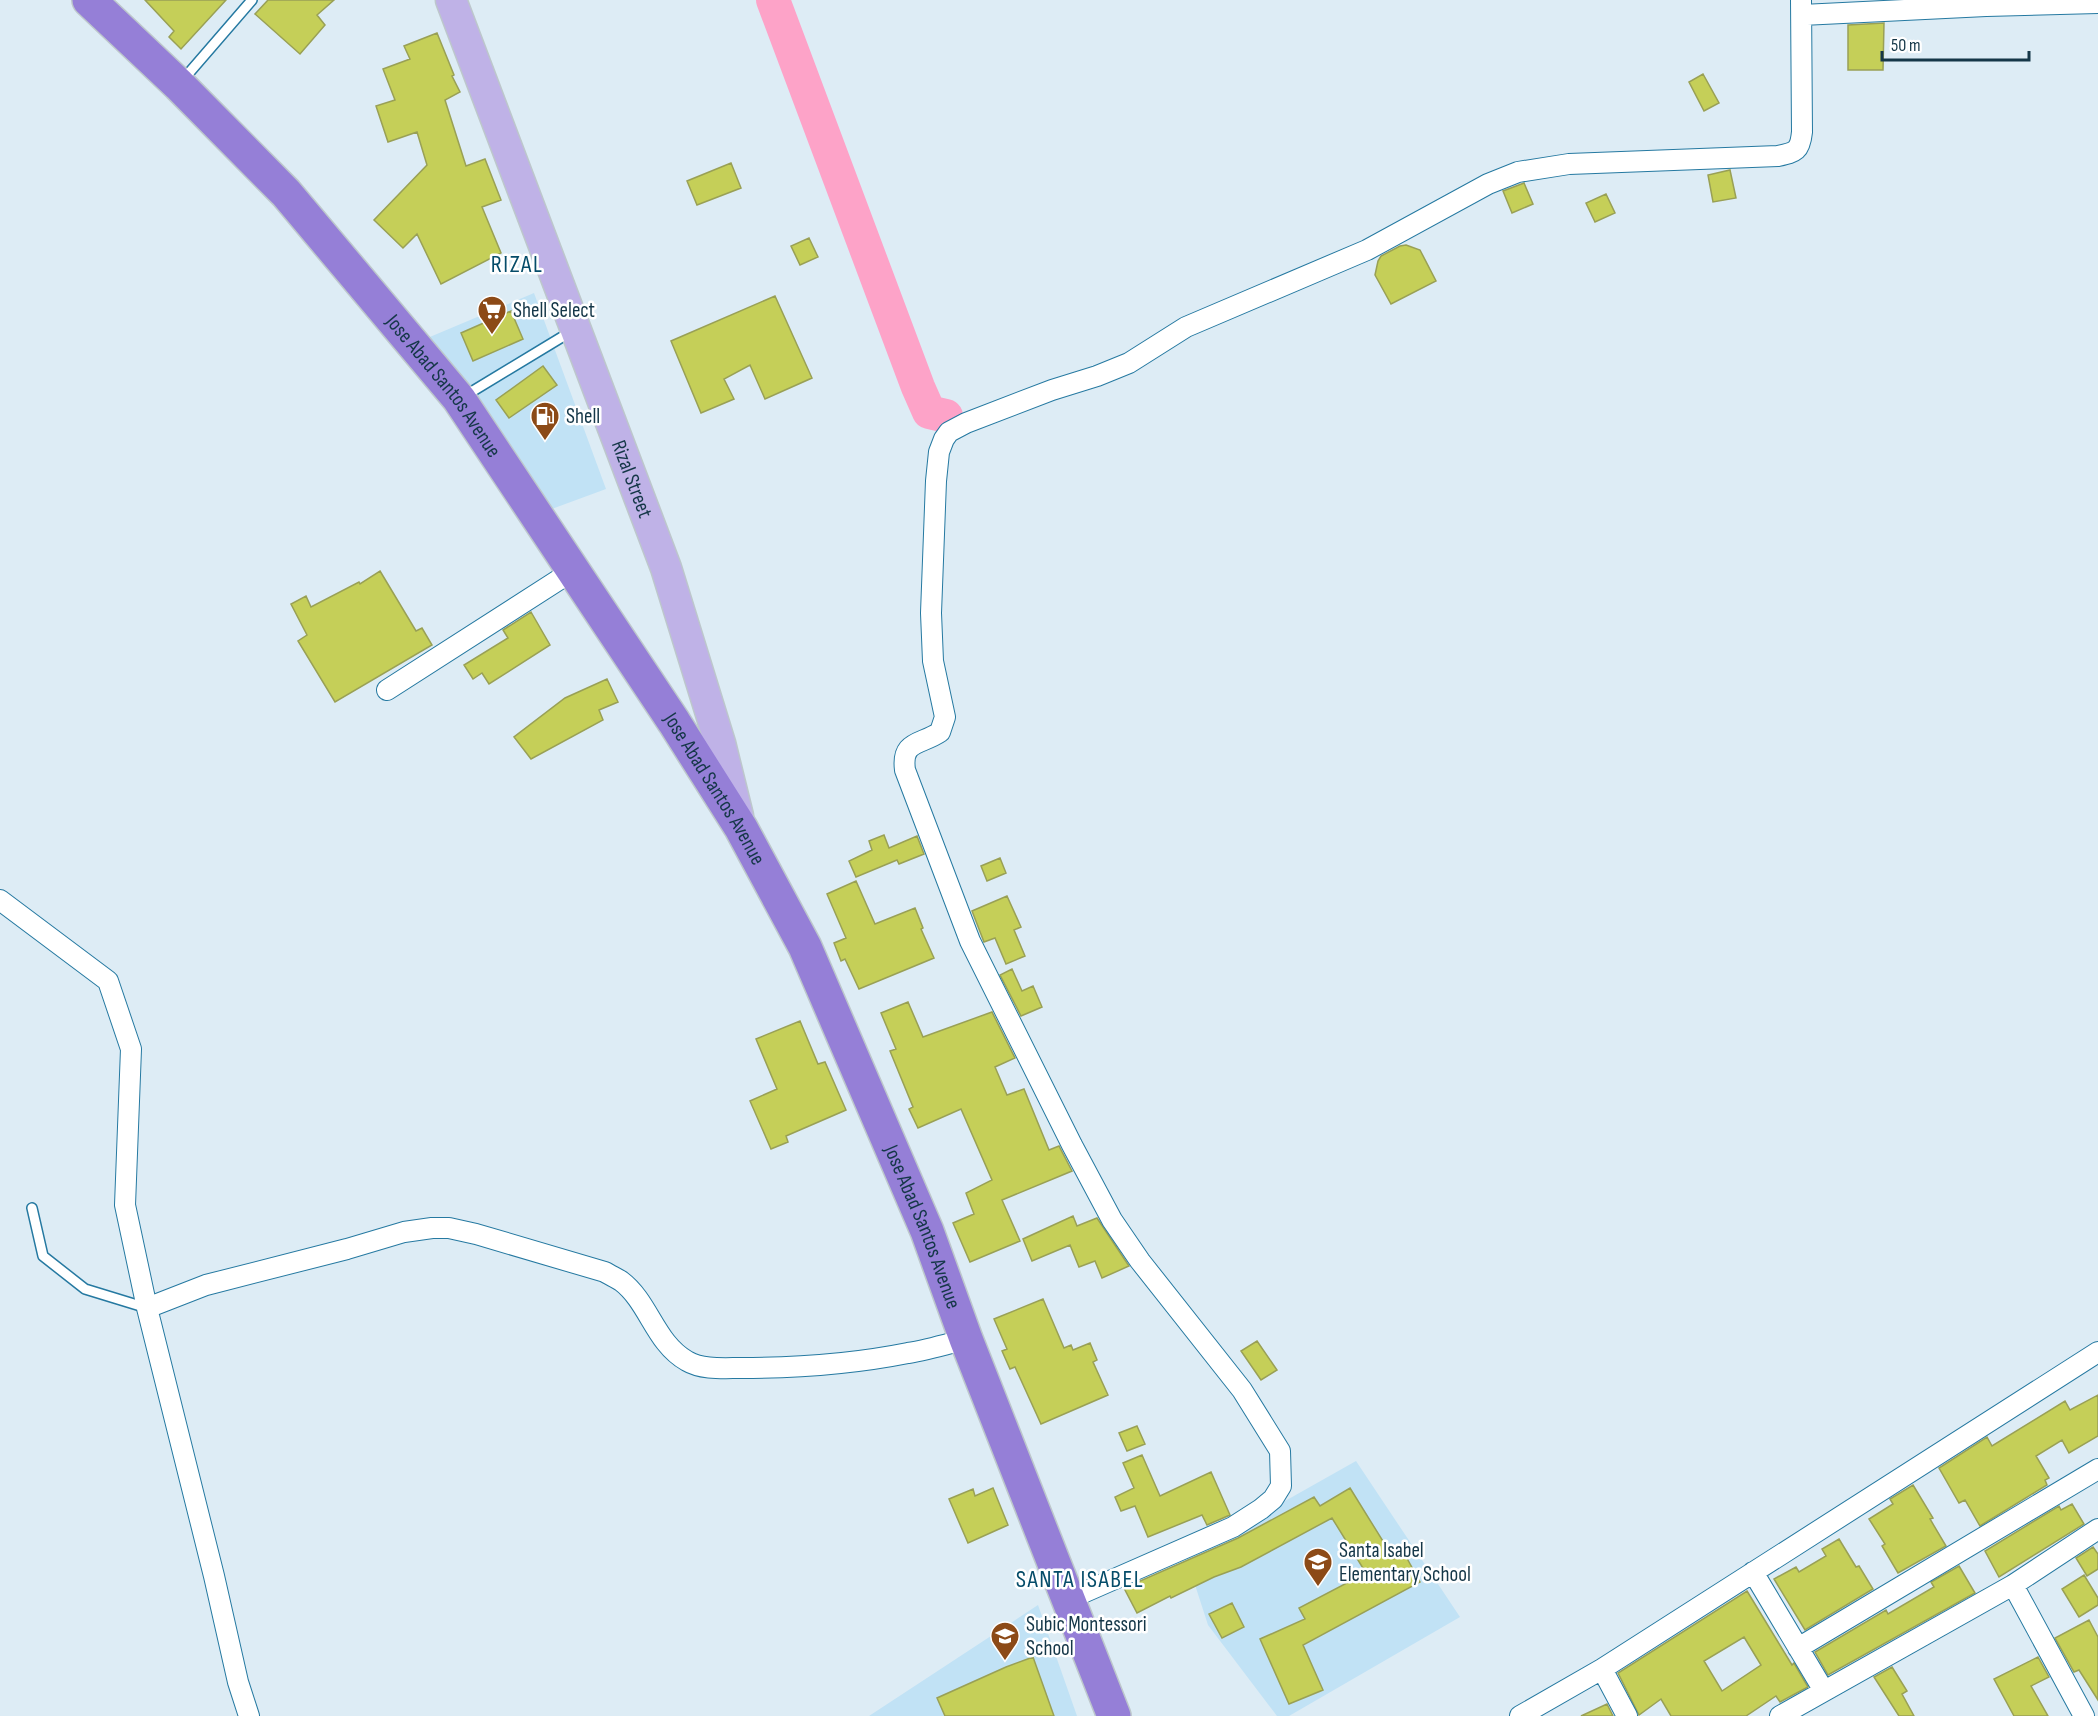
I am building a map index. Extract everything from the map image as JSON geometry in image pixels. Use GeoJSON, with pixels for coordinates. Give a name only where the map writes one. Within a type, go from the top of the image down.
{"type":"FeatureCollection","features":[{"type":"Feature","properties":{"kind":"highway","name":"Jose Abad Santos Avenue"},"geometry":{"type":"LineString","coordinates":[[89,0],[179,85],[286,193],[459,399],[574,570],[741,828],[805,947],[927,1231],[966,1339],[1114,1716]]}},
{"type":"Feature","properties":{"kind":"main road","name":"Rizal Street"},"geometry":{"type":"LineString","coordinates":[[451,0],[666,568],[720,743],[741,828]]}},
{"type":"Feature","properties":{"kind":"street"},"geometry":{"type":"LineString","coordinates":[[1069,1599],[1233,1527],[1261,1509],[1273,1499],[1281,1486],[1280,1451],[1242,1390],[1140,1261],[1112,1220],[970,941],[905,770],[903,758],[905,751],[910,746],[940,732],[945,717],[933,661],[931,613],[936,481],[939,452],[944,439],[949,432],[966,423],[1129,363],[1186,327],[1367,250],[1488,184],[1518,172],[1569,164],[1790,154],[1801,144],[1801,8],[2098,3]]}},
{"type":"Feature","properties":{"kind":"street"},"geometry":{"type":"LineString","coordinates":[[387,690],[574,570]]}},
{"type":"Feature","properties":{"kind":"street"},"geometry":{"type":"LineString","coordinates":[[0,900],[108,981],[131,1049],[125,1205],[147,1308],[238,1682],[249,1716]]}},
{"type":"Feature","properties":{"kind":"street"},"geometry":{"type":"LineString","coordinates":[[147,1308],[206,1285],[404,1232],[449,1228],[605,1272],[620,1281],[641,1304],[660,1334],[676,1353],[688,1362],[703,1366],[752,1368],[855,1362],[910,1353],[966,1339]]}},
{"type":"Feature","properties":{"kind":"street"},"geometry":{"type":"LineString","coordinates":[[1520,1716],[1602,1669],[2098,1352]]}},
{"type":"Feature","properties":{"kind":"street"},"geometry":{"type":"LineString","coordinates":[[1798,1648],[2098,1469]]}},
{"type":"Feature","properties":{"kind":"street"},"geometry":{"type":"LineString","coordinates":[[1785,1715],[2013,1585],[2098,1528]]}},
{"type":"Feature","properties":{"kind":"street"},"geometry":{"type":"LineString","coordinates":[[1753,1572],[1824,1691]]}},
{"type":"Feature","properties":{"kind":"street"},"geometry":{"type":"LineString","coordinates":[[2013,1585],[2084,1716]]}},
{"type":"Feature","properties":{"kind":"street"},"geometry":{"type":"LineString","coordinates":[[1602,1669],[1627,1716]]}},
{"type":"Feature","properties":{"kind":"lane"},"geometry":{"type":"LineString","coordinates":[[179,85],[252,0]]}},
{"type":"Feature","properties":{"kind":"lane"},"geometry":{"type":"LineString","coordinates":[[459,399],[576,328]]}},
{"type":"Feature","properties":{"kind":"lane"},"geometry":{"type":"LineString","coordinates":[[32,1208],[43,1256],[85,1289],[147,1308]]}},
{"type":"Feature","properties":{"kind":"shaded area","name":"Shell"},"geometry":{"type":"Polygon","coordinates":[[[534,293],[606,489],[549,510],[425,339],[534,293]]]}},
{"type":"Feature","properties":{"kind":"shaded area","name":"Santa Isabel Elementary School"},"geometry":{"type":"Polygon","coordinates":[[[1356,1461],[1460,1617],[1289,1716],[1277,1716],[1208,1625],[1186,1557],[1356,1461]]]}},
{"type":"Feature","properties":{"kind":"shaded area","name":"Subic Montessori School"},"geometry":{"type":"Polygon","coordinates":[[[1038,1605],[1077,1716],[869,1716],[1038,1605]]]}},
{"type":"Feature","properties":{"kind":"building"},"geometry":{"type":"Polygon","coordinates":[[[145,0],[226,0],[181,49],[169,37],[174,31],[145,0]]]}},
{"type":"Feature","properties":{"kind":"building"},"geometry":{"type":"Polygon","coordinates":[[[268,0],[334,0],[317,15],[325,25],[300,54],[255,14],[268,0]]]}},
{"type":"Feature","properties":{"kind":"building"},"geometry":{"type":"Polygon","coordinates":[[[1884,23],[1883,70],[1848,70],[1848,25],[1884,23]]]}},
{"type":"Feature","properties":{"kind":"building"},"geometry":{"type":"Polygon","coordinates":[[[437,33],[460,92],[445,100],[466,166],[485,159],[501,200],[482,207],[501,253],[441,284],[417,234],[403,248],[374,220],[427,165],[417,132],[388,142],[376,106],[395,100],[383,69],[410,59],[404,46],[437,33]]]}},
{"type":"Feature","properties":{"kind":"building"},"geometry":{"type":"Polygon","coordinates":[[[1703,74],[1719,103],[1704,111],[1689,82],[1703,74]]]}},
{"type":"Feature","properties":{"kind":"building"},"geometry":{"type":"Polygon","coordinates":[[[731,163],[741,188],[697,205],[687,181],[731,163]]]}},
{"type":"Feature","properties":{"kind":"building"},"geometry":{"type":"Polygon","coordinates":[[[1730,170],[1736,198],[1713,202],[1708,175],[1730,170]]]}},
{"type":"Feature","properties":{"kind":"building"},"geometry":{"type":"Polygon","coordinates":[[[1524,183],[1533,204],[1512,213],[1503,191],[1524,183]]]}},
{"type":"Feature","properties":{"kind":"building"},"geometry":{"type":"Polygon","coordinates":[[[1606,194],[1615,213],[1595,222],[1586,203],[1606,194]]]}},
{"type":"Feature","properties":{"kind":"building"},"geometry":{"type":"Polygon","coordinates":[[[809,238],[818,257],[800,265],[791,246],[809,238]]]}},
{"type":"Feature","properties":{"kind":"building"},"geometry":{"type":"Polygon","coordinates":[[[1406,245],[1420,250],[1436,281],[1391,304],[1375,275],[1378,261],[1381,256],[1406,245]]]}},
{"type":"Feature","properties":{"kind":"building"},"geometry":{"type":"Polygon","coordinates":[[[775,296],[812,378],[765,399],[750,365],[724,379],[734,399],[701,413],[671,341],[775,296]]]}},
{"type":"Feature","properties":{"kind":"building","name":"Shell Select"},"geometry":{"type":"Polygon","coordinates":[[[511,311],[523,339],[473,361],[461,333],[511,311]]]}},
{"type":"Feature","properties":{"kind":"building"},"geometry":{"type":"Polygon","coordinates":[[[543,366],[557,385],[509,418],[496,400],[543,366]]]}},
{"type":"Feature","properties":{"kind":"building"},"geometry":{"type":"Polygon","coordinates":[[[380,571],[416,631],[422,628],[432,645],[335,702],[298,641],[307,635],[291,604],[306,596],[311,607],[359,582],[360,584],[380,571]]]}},
{"type":"Feature","properties":{"kind":"building"},"geometry":{"type":"Polygon","coordinates":[[[531,612],[550,645],[489,684],[482,673],[473,679],[464,665],[508,638],[503,630],[531,612]]]}},
{"type":"Feature","properties":{"kind":"building"},"geometry":{"type":"Polygon","coordinates":[[[607,679],[618,702],[599,710],[603,720],[531,759],[514,737],[565,698],[607,679]]]}},
{"type":"Feature","properties":{"kind":"building"},"geometry":{"type":"Polygon","coordinates":[[[884,835],[889,848],[917,836],[924,854],[899,864],[897,860],[856,877],[849,861],[872,850],[869,841],[884,835]]]}},
{"type":"Feature","properties":{"kind":"building"},"geometry":{"type":"Polygon","coordinates":[[[1000,858],[1006,873],[987,881],[981,866],[1000,858]]]}},
{"type":"Feature","properties":{"kind":"building"},"geometry":{"type":"Polygon","coordinates":[[[856,881],[875,924],[915,908],[923,928],[921,929],[934,958],[859,989],[845,959],[841,961],[834,943],[846,938],[827,894],[856,881]]]}},
{"type":"Feature","properties":{"kind":"building"},"geometry":{"type":"Polygon","coordinates":[[[1007,896],[1021,927],[1014,930],[1025,956],[1006,964],[995,938],[984,942],[972,911],[1007,896]]]}},
{"type":"Feature","properties":{"kind":"building"},"geometry":{"type":"Polygon","coordinates":[[[1012,969],[1022,991],[1033,986],[1042,1007],[1021,1016],[1000,975],[1012,969]]]}},
{"type":"Feature","properties":{"kind":"building"},"geometry":{"type":"Polygon","coordinates":[[[908,1002],[923,1037],[992,1012],[1015,1058],[995,1067],[1007,1095],[1024,1089],[1049,1150],[1059,1146],[1072,1171],[1002,1200],[1020,1241],[970,1262],[953,1223],[974,1214],[966,1193],[992,1180],[961,1109],[918,1128],[909,1109],[913,1107],[890,1051],[896,1049],[881,1013],[908,1002]]]}},
{"type":"Feature","properties":{"kind":"building"},"geometry":{"type":"Polygon","coordinates":[[[800,1021],[818,1064],[825,1062],[846,1110],[786,1136],[788,1142],[771,1149],[750,1101],[777,1089],[756,1039],[800,1021]]]}},
{"type":"Feature","properties":{"kind":"building"},"geometry":{"type":"Polygon","coordinates":[[[1073,1216],[1077,1226],[1097,1218],[1129,1266],[1102,1278],[1095,1261],[1079,1267],[1070,1245],[1032,1261],[1023,1239],[1073,1216]]]}},
{"type":"Feature","properties":{"kind":"building"},"geometry":{"type":"Polygon","coordinates":[[[1043,1299],[1064,1348],[1071,1345],[1073,1350],[1090,1343],[1097,1360],[1093,1362],[1108,1395],[1041,1424],[1015,1367],[1010,1369],[1002,1351],[1007,1349],[994,1319],[1043,1299]]]}},
{"type":"Feature","properties":{"kind":"building"},"geometry":{"type":"Polygon","coordinates":[[[1257,1341],[1277,1370],[1261,1380],[1241,1351],[1257,1341]]]}},
{"type":"Feature","properties":{"kind":"building"},"geometry":{"type":"Polygon","coordinates":[[[2098,1395],[2098,1436],[2069,1453],[2062,1440],[2036,1456],[2049,1478],[2045,1480],[2047,1485],[1980,1526],[1965,1500],[1959,1503],[1939,1468],[1987,1437],[1992,1446],[2065,1401],[2070,1410],[2098,1395]]]}},
{"type":"Feature","properties":{"kind":"building"},"geometry":{"type":"Polygon","coordinates":[[[1137,1426],[1145,1444],[1127,1451],[1119,1433],[1137,1426]]]}},
{"type":"Feature","properties":{"kind":"building"},"geometry":{"type":"Polygon","coordinates":[[[1142,1455],[1160,1496],[1211,1472],[1230,1515],[1207,1525],[1202,1515],[1148,1537],[1135,1506],[1121,1511],[1115,1497],[1134,1488],[1123,1463],[1142,1455]]]}},
{"type":"Feature","properties":{"kind":"building"},"geometry":{"type":"Polygon","coordinates":[[[1913,1485],[1933,1518],[1930,1519],[1946,1546],[1898,1573],[1882,1546],[1885,1544],[1869,1519],[1893,1504],[1890,1499],[1913,1485]]]}},
{"type":"Feature","properties":{"kind":"building"},"geometry":{"type":"Polygon","coordinates":[[[993,1488],[1008,1525],[968,1543],[949,1499],[973,1489],[975,1496],[993,1488]]]}},
{"type":"Feature","properties":{"kind":"building"},"geometry":{"type":"Polygon","coordinates":[[[1350,1488],[1394,1559],[1404,1553],[1420,1582],[1303,1645],[1323,1690],[1289,1704],[1260,1639],[1305,1619],[1299,1608],[1366,1573],[1332,1518],[1241,1567],[1171,1598],[1170,1596],[1137,1613],[1124,1588],[1238,1538],[1314,1497],[1320,1506],[1350,1488]]]}},
{"type":"Feature","properties":{"kind":"building"},"geometry":{"type":"Polygon","coordinates":[[[2072,1504],[2084,1524],[1999,1577],[1985,1551],[2059,1506],[2061,1510],[2072,1504]]]}},
{"type":"Feature","properties":{"kind":"building"},"geometry":{"type":"Polygon","coordinates":[[[1839,1539],[1873,1589],[1805,1630],[1774,1579],[1796,1567],[1799,1572],[1826,1556],[1822,1549],[1839,1539]]]}},
{"type":"Feature","properties":{"kind":"building"},"geometry":{"type":"Polygon","coordinates":[[[2093,1547],[2098,1554],[2098,1569],[2087,1576],[2076,1558],[2093,1547]]]}},
{"type":"Feature","properties":{"kind":"building"},"geometry":{"type":"Polygon","coordinates":[[[1959,1566],[1975,1593],[1828,1675],[1815,1652],[1886,1610],[1888,1614],[1934,1587],[1931,1582],[1959,1566]]]}},
{"type":"Feature","properties":{"kind":"building"},"geometry":{"type":"Polygon","coordinates":[[[2084,1575],[2098,1598],[2098,1605],[2079,1617],[2062,1589],[2084,1575]]]}},
{"type":"Feature","properties":{"kind":"building"},"geometry":{"type":"Polygon","coordinates":[[[1747,1591],[1808,1687],[1780,1702],[1776,1696],[1746,1716],[1671,1716],[1661,1699],[1639,1715],[1618,1673],[1747,1591]],[[1744,1637],[1704,1661],[1722,1691],[1761,1665],[1744,1637]]]}},
{"type":"Feature","properties":{"kind":"building"},"geometry":{"type":"Polygon","coordinates":[[[1232,1603],[1244,1627],[1222,1638],[1209,1614],[1232,1603]]]}},
{"type":"Feature","properties":{"kind":"building"},"geometry":{"type":"Polygon","coordinates":[[[2089,1620],[2098,1637],[2098,1700],[2079,1670],[2074,1672],[2055,1638],[2089,1620]]]}},
{"type":"Feature","properties":{"kind":"building"},"geometry":{"type":"Polygon","coordinates":[[[1033,1657],[1054,1716],[945,1716],[937,1698],[1033,1657]]]}},
{"type":"Feature","properties":{"kind":"building"},"geometry":{"type":"Polygon","coordinates":[[[2038,1657],[2049,1677],[2031,1686],[2048,1716],[2014,1716],[1994,1679],[2038,1657]]]}},
{"type":"Feature","properties":{"kind":"building"},"geometry":{"type":"Polygon","coordinates":[[[1892,1667],[1907,1691],[1902,1694],[1914,1716],[1899,1716],[1874,1677],[1892,1667]]]}},
{"type":"Feature","properties":{"kind":"building"},"geometry":{"type":"Polygon","coordinates":[[[1607,1704],[1613,1716],[1581,1716],[1607,1704]]]}},
{"type":"Feature","properties":{"kind":"waterway"},"geometry":{"type":"LineString","coordinates":[[773,0],[918,387],[929,412],[946,416]]}},
{"type":"Feature","properties":{"kind":"place","name":"Shell Select"},"geometry":{"type":"Point","coordinates":[492,336]}},
{"type":"Feature","properties":{"kind":"place","name":"Shell"},"geometry":{"type":"Point","coordinates":[545,442]}},
{"type":"Feature","properties":{"kind":"place","name":"Santa Isabel Elementary School"},"geometry":{"type":"Point","coordinates":[1318,1588]}},
{"type":"Feature","properties":{"kind":"place","name":"Subic Montessori School"},"geometry":{"type":"Point","coordinates":[1005,1662]}},
{"type":"Feature","properties":{"kind":"district","name":"RIZAL"},"geometry":{"type":"Point","coordinates":[517,264]}},
{"type":"Feature","properties":{"kind":"district","name":"SANTA ISABEL"},"geometry":{"type":"Point","coordinates":[1080,1579]}}]}
